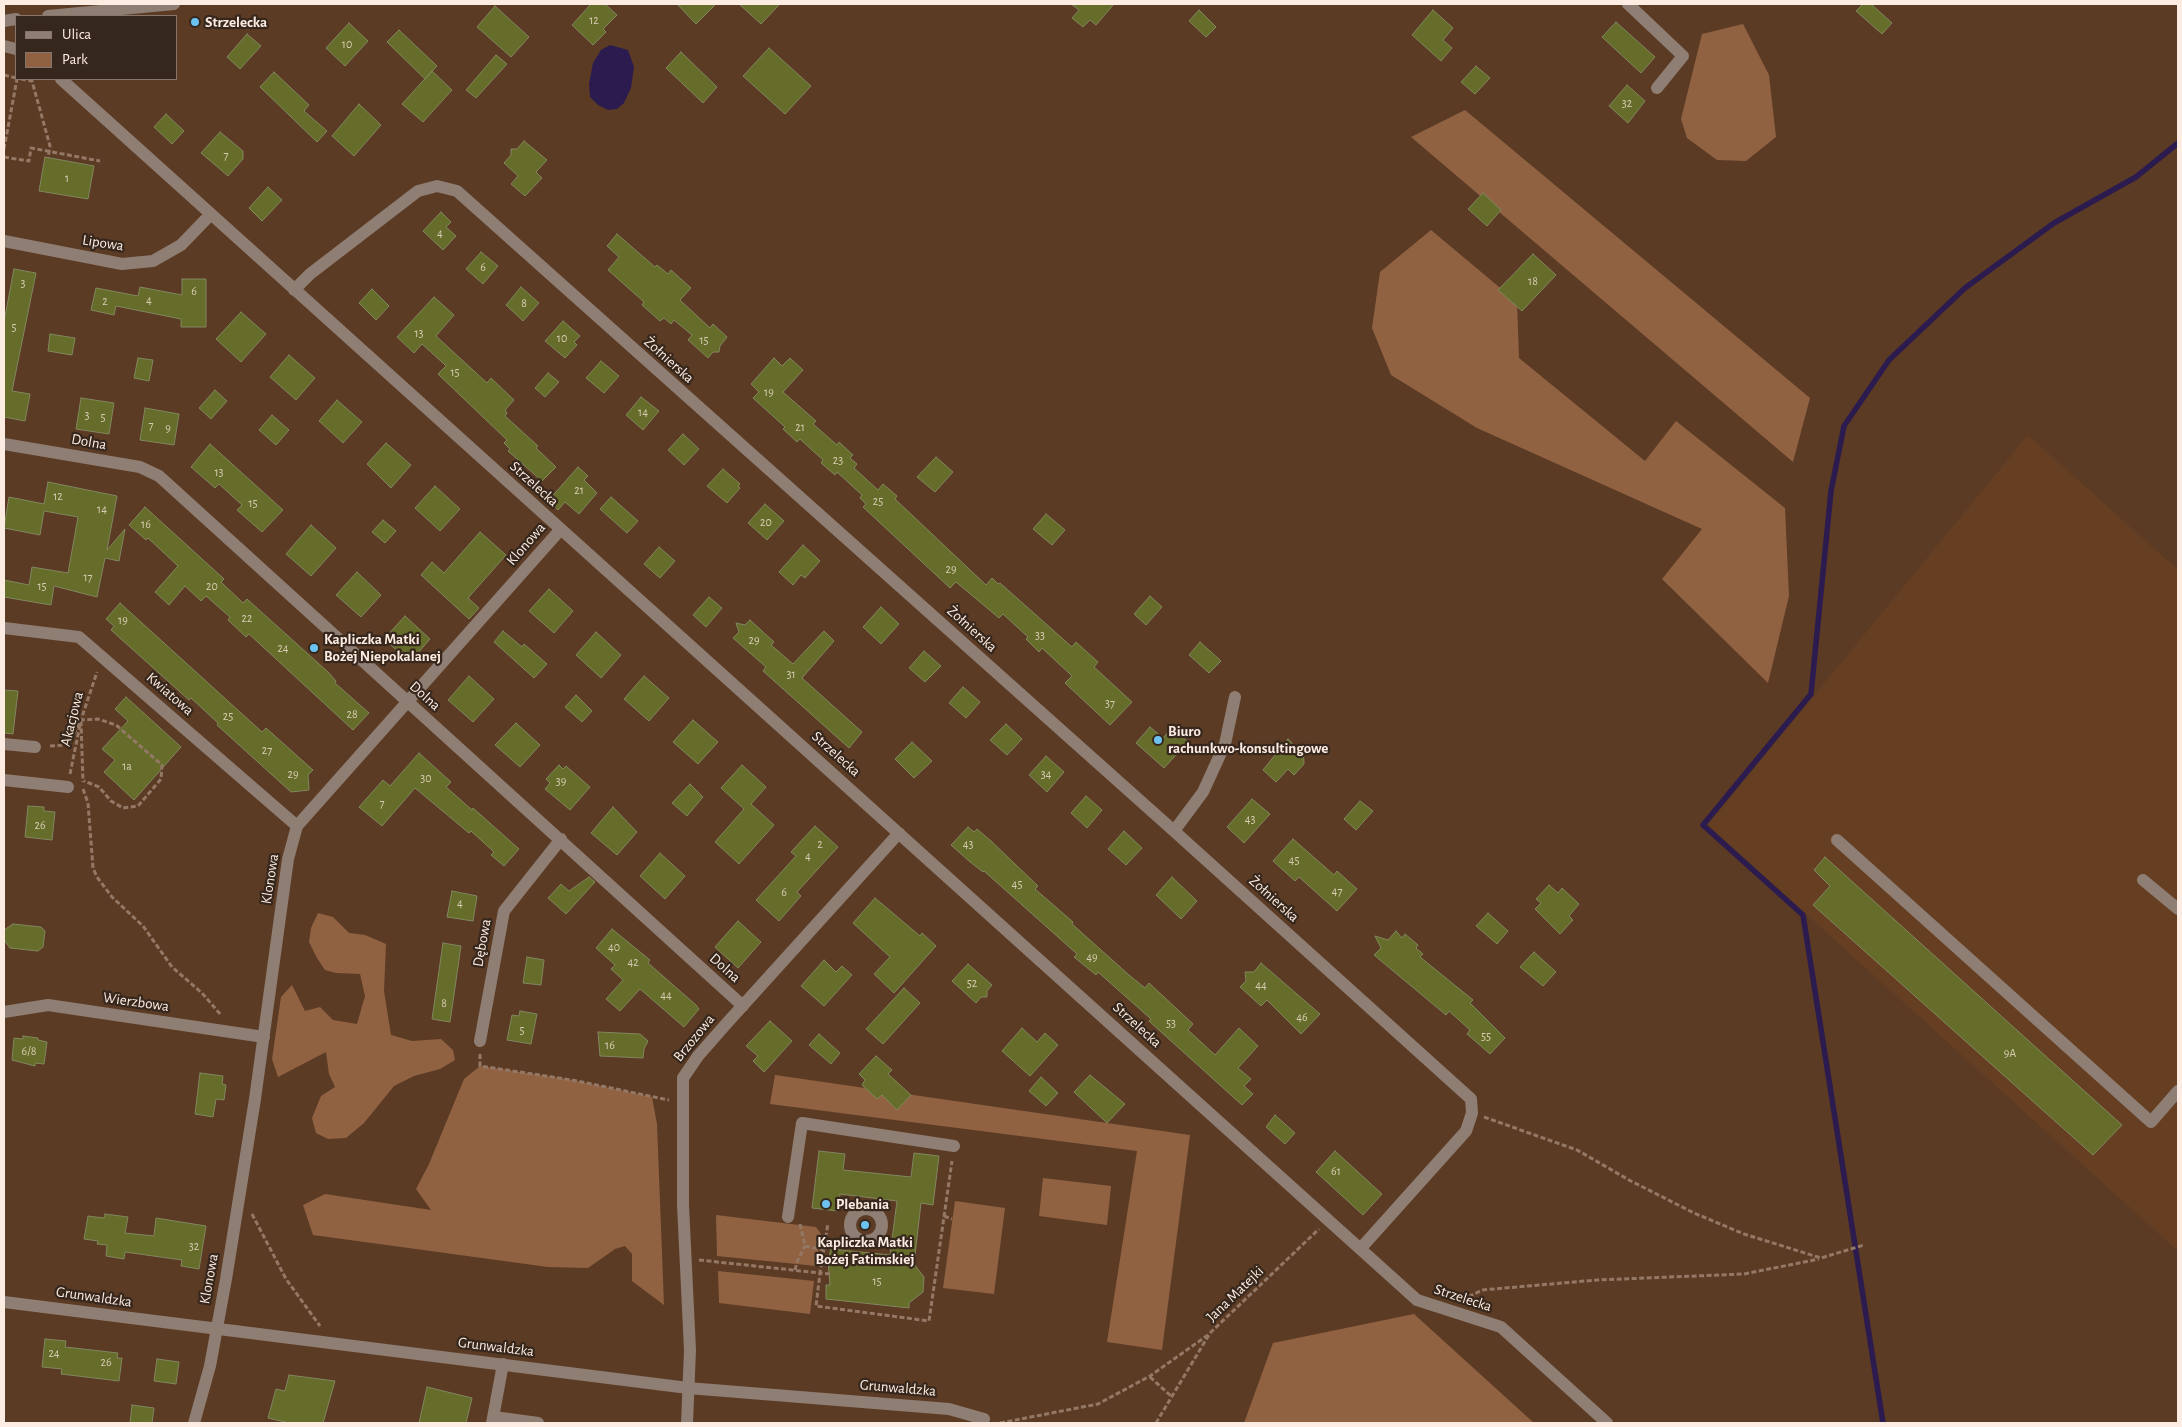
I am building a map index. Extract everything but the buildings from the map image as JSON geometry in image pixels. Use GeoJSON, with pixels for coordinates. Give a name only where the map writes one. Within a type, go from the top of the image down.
{"type":"FeatureCollection","features":[{"type":"Feature","properties":{"kind":"street"},"geometry":{"type":"LineString","coordinates":[[58,15],[174,4]]}},
{"type":"Feature","properties":{"kind":"street"},"geometry":{"type":"LineString","coordinates":[[1628,4],[1683,56],[1657,88]]}},
{"type":"Feature","properties":{"kind":"street","name":"Strzelecka"},"geometry":{"type":"LineString","coordinates":[[61,80],[1417,1300],[1501,1328],[1607,1423]]}},
{"type":"Feature","properties":{"kind":"street","name":"Żołnierska"},"geometry":{"type":"LineString","coordinates":[[294,290],[310,274],[418,191],[437,186],[457,191],[1174,831],[1471,1099],[1472,1113]]}},
{"type":"Feature","properties":{"kind":"street","name":"Lipowa"},"geometry":{"type":"LineString","coordinates":[[4,241],[122,264],[153,261],[181,245],[211,214]]}},
{"type":"Feature","properties":{"kind":"street","name":"Dolna"},"geometry":{"type":"LineString","coordinates":[[4,444],[140,467],[159,476],[743,1006]]}},
{"type":"Feature","properties":{"kind":"street","name":"Klonowa"},"geometry":{"type":"LineString","coordinates":[[194,1423],[217,1330],[264,1037],[288,859],[297,826],[561,529]]}},
{"type":"Feature","properties":{"kind":"street","name":"Kwiatowa"},"geometry":{"type":"LineString","coordinates":[[4,628],[79,637],[297,826]]}},
{"type":"Feature","properties":{"kind":"street"},"geometry":{"type":"LineString","coordinates":[[1174,831],[1203,792],[1225,744],[1235,697]]}},
{"type":"Feature","properties":{"kind":"street"},"geometry":{"type":"LineString","coordinates":[[4,744],[36,747]]}},
{"type":"Feature","properties":{"kind":"street"},"geometry":{"type":"LineString","coordinates":[[4,780],[68,787]]}},
{"type":"Feature","properties":{"kind":"street","name":"Brzozowa"},"geometry":{"type":"LineString","coordinates":[[687,1423],[690,1350],[682,1103],[683,1078],[698,1056],[899,833]]}},
{"type":"Feature","properties":{"kind":"street","name":"Dębowa"},"geometry":{"type":"LineString","coordinates":[[480,1041],[504,911],[561,840]]}},
{"type":"Feature","properties":{"kind":"street"},"geometry":{"type":"LineString","coordinates":[[1837,840],[2151,1122],[2178,1091]]}},
{"type":"Feature","properties":{"kind":"street"},"geometry":{"type":"LineString","coordinates":[[2143,880],[2178,909]]}},
{"type":"Feature","properties":{"kind":"street","name":"Wierzbowa"},"geometry":{"type":"LineString","coordinates":[[4,1012],[48,1005],[264,1037]]}},
{"type":"Feature","properties":{"kind":"street"},"geometry":{"type":"LineString","coordinates":[[1361,1248],[1466,1131],[1472,1113]]}},
{"type":"Feature","properties":{"kind":"street"},"geometry":{"type":"LineString","coordinates":[[794,1218],[802,1123],[954,1146]]}},
{"type":"Feature","properties":{"kind":"street","name":"Grunwaldzka"},"geometry":{"type":"LineString","coordinates":[[4,1302],[688,1388],[949,1409],[984,1419]]}},
{"type":"Feature","properties":{"kind":"street"},"geometry":{"type":"LineString","coordinates":[[502,1364],[493,1420],[538,1423]]}},
{"type":"Feature","properties":{"kind":"path"},"geometry":{"type":"LineString","coordinates":[[4,149],[17,80]]}},
{"type":"Feature","properties":{"kind":"path"},"geometry":{"type":"LineString","coordinates":[[28,80],[32,81],[50,146],[48,158]]}},
{"type":"Feature","properties":{"kind":"path"},"geometry":{"type":"LineString","coordinates":[[4,157],[29,161],[31,148],[100,161]]}},
{"type":"Feature","properties":{"kind":"path","name":"Akacjowa"},"geometry":{"type":"LineString","coordinates":[[68,787],[81,720],[102,657]]}},
{"type":"Feature","properties":{"kind":"path"},"geometry":{"type":"LineString","coordinates":[[81,720],[98,719],[116,725],[162,765],[161,779],[138,806],[123,808],[111,801],[99,787],[84,781]]}},
{"type":"Feature","properties":{"kind":"path"},"geometry":{"type":"LineString","coordinates":[[36,747],[68,745],[81,720]]}},
{"type":"Feature","properties":{"kind":"path"},"geometry":{"type":"LineString","coordinates":[[81,720],[84,781],[82,786],[88,803],[93,868],[97,877],[112,897],[143,926],[172,967],[202,994],[223,1017],[226,1021],[224,1031]]}},
{"type":"Feature","properties":{"kind":"path"},"geometry":{"type":"LineString","coordinates":[[68,787],[82,786]]}},
{"type":"Feature","properties":{"kind":"path"},"geometry":{"type":"LineString","coordinates":[[480,1041],[480,1066],[572,1080],[682,1103]]}},
{"type":"Feature","properties":{"kind":"path"},"geometry":{"type":"LineString","coordinates":[[1472,1113],[1577,1150],[1629,1180],[1694,1213],[1744,1234],[1821,1258]]}},
{"type":"Feature","properties":{"kind":"path"},"geometry":{"type":"LineString","coordinates":[[828,1223],[816,1306],[929,1322],[954,1146]]}},
{"type":"Feature","properties":{"kind":"path"},"geometry":{"type":"LineString","coordinates":[[239,1201],[247,1203],[286,1279],[324,1332],[323,1342]]}},
{"type":"Feature","properties":{"kind":"path"},"geometry":{"type":"LineString","coordinates":[[944,1216],[952,1218]]}},
{"type":"Feature","properties":{"kind":"path"},"geometry":{"type":"LineString","coordinates":[[794,1218],[805,1246],[796,1262],[796,1270]]}},
{"type":"Feature","properties":{"kind":"path","name":"Jana Matejki"},"geometry":{"type":"LineString","coordinates":[[1156,1423],[1210,1333],[1328,1220]]}},
{"type":"Feature","properties":{"kind":"path"},"geometry":{"type":"LineString","coordinates":[[1444,1309],[1482,1290],[1606,1279],[1744,1274],[1821,1258],[1864,1245]]}},
{"type":"Feature","properties":{"kind":"path"},"geometry":{"type":"LineString","coordinates":[[805,1246],[824,1250]]}},
{"type":"Feature","properties":{"kind":"path"},"geometry":{"type":"LineString","coordinates":[[686,1258],[830,1274]]}},
{"type":"Feature","properties":{"kind":"path"},"geometry":{"type":"LineString","coordinates":[[1000,1423],[1098,1404],[1150,1376],[1210,1333]]}},
{"type":"Feature","properties":{"kind":"path"},"geometry":{"type":"LineString","coordinates":[[1150,1376],[1172,1396]]}},
{"type":"Feature","properties":{"kind":"shaded area"},"geometry":{"type":"Polygon","coordinates":[[[610,45],[628,50],[634,67],[631,88],[624,103],[617,109],[608,110],[598,105],[590,97],[589,84],[593,63],[601,50],[610,45]]]}},
{"type":"Feature","properties":{"kind":"shaded area"},"geometry":{"type":"Polygon","coordinates":[[[2028,435],[2178,570],[2178,1251],[1708,825],[2028,435]]]}},
{"type":"Feature","properties":{"kind":"green space"},"geometry":{"type":"Polygon","coordinates":[[[1743,24],[1769,75],[1776,137],[1746,161],[1717,160],[1687,138],[1681,119],[1702,34],[1743,24]]]}},
{"type":"Feature","properties":{"kind":"green space"},"geometry":{"type":"Polygon","coordinates":[[[1465,110],[1810,398],[1793,462],[1411,137],[1465,110]]]}},
{"type":"Feature","properties":{"kind":"green space"},"geometry":{"type":"Polygon","coordinates":[[[1431,230],[1517,302],[1519,358],[1645,461],[1676,421],[1785,508],[1789,596],[1768,683],[1662,579],[1702,529],[1477,428],[1391,375],[1372,328],[1380,272],[1431,230]]]}},
{"type":"Feature","properties":{"kind":"green space"},"geometry":{"type":"Polygon","coordinates":[[[318,913],[333,917],[349,933],[365,935],[386,944],[384,991],[391,1035],[412,1041],[441,1039],[453,1050],[455,1060],[440,1069],[414,1076],[394,1086],[364,1123],[346,1138],[328,1139],[316,1133],[312,1118],[321,1096],[335,1087],[329,1074],[326,1052],[278,1077],[272,1059],[281,997],[292,985],[305,1011],[320,1007],[333,1020],[357,1024],[365,996],[360,974],[336,973],[325,970],[309,942],[311,928],[318,913]]]}},
{"type":"Feature","properties":{"kind":"green space"},"geometry":{"type":"Polygon","coordinates":[[[480,1066],[572,1080],[652,1097],[657,1124],[664,1305],[632,1281],[632,1254],[625,1246],[615,1249],[588,1268],[548,1267],[313,1235],[303,1205],[325,1194],[431,1210],[416,1189],[429,1164],[464,1079],[480,1066]]]}},
{"type":"Feature","properties":{"kind":"green space"},"geometry":{"type":"Polygon","coordinates":[[[775,1075],[1190,1135],[1162,1350],[1107,1342],[1137,1151],[770,1104],[775,1075]]]}},
{"type":"Feature","properties":{"kind":"green space"},"geometry":{"type":"Polygon","coordinates":[[[1043,1178],[1111,1186],[1107,1225],[1039,1216],[1043,1178]]]}},
{"type":"Feature","properties":{"kind":"green space"},"geometry":{"type":"Polygon","coordinates":[[[955,1201],[1005,1208],[994,1294],[943,1288],[955,1201]]]}},
{"type":"Feature","properties":{"kind":"green space"},"geometry":{"type":"Polygon","coordinates":[[[716,1215],[816,1227],[821,1234],[816,1266],[717,1256],[716,1215]]]}},
{"type":"Feature","properties":{"kind":"green space"},"geometry":{"type":"Polygon","coordinates":[[[718,1271],[814,1281],[810,1314],[719,1303],[718,1271]]]}},
{"type":"Feature","properties":{"kind":"green space"},"geometry":{"type":"Polygon","coordinates":[[[1414,1314],[1534,1423],[1244,1423],[1273,1343],[1414,1314]]]}},
{"type":"Feature","properties":{"kind":"waterway"},"geometry":{"type":"LineString","coordinates":[[1883,1423],[1803,915],[1703,825],[1811,694],[1831,491],[1844,426],[1889,360],[1965,288],[2054,223],[2136,177],[2178,143]]}},
{"type":"Feature","properties":{"kind":"place","name":"Strzelecka"},"geometry":{"type":"Point","coordinates":[195,22]}},
{"type":"Feature","properties":{"kind":"place","name":"Kapliczka Matki Bożej Niepokalanej"},"geometry":{"type":"Point","coordinates":[314,648]}},
{"type":"Feature","properties":{"kind":"place","name":"Biuro rachunkwo-konsultingowe"},"geometry":{"type":"Point","coordinates":[1158,740]}},
{"type":"Feature","properties":{"kind":"place","name":"Plebania"},"geometry":{"type":"Point","coordinates":[826,1204]}},
{"type":"Feature","properties":{"kind":"place","name":"Kapliczka Matki Bożej Fatimskiej"},"geometry":{"type":"Point","coordinates":[865,1225]}}]}
